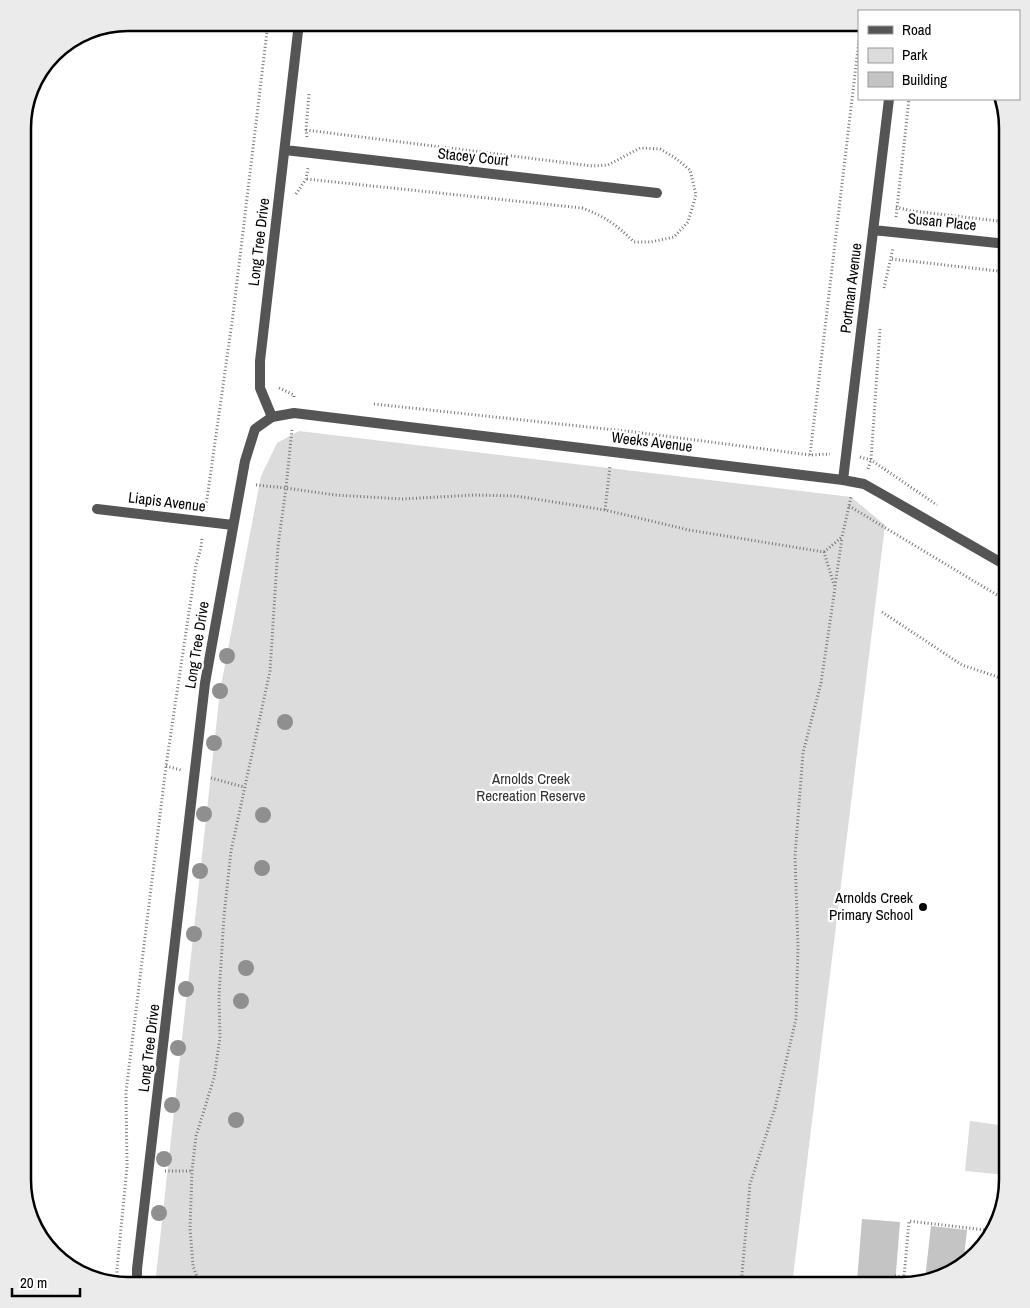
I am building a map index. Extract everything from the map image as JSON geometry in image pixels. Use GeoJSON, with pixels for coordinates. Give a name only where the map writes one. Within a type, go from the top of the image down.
{"type":"FeatureCollection","features":[{"type":"Feature","properties":{"kind":"street","name":"Long Tree Drive"},"geometry":{"type":"LineString","coordinates":[[137,1277],[205,683],[245,461],[255,429],[272,417],[260,388],[260,361],[298,31]]}},
{"type":"Feature","properties":{"kind":"street","name":"Portman Avenue"},"geometry":{"type":"LineString","coordinates":[[843,480],[889,100]]}},
{"type":"Feature","properties":{"kind":"street","name":"Stacey Court"},"geometry":{"type":"LineString","coordinates":[[285,150],[657,193]]}},
{"type":"Feature","properties":{"kind":"street","name":"Susan Place"},"geometry":{"type":"LineString","coordinates":[[873,230],[999,243]]}},
{"type":"Feature","properties":{"kind":"street","name":"Weeks Avenue"},"geometry":{"type":"LineString","coordinates":[[272,417],[294,413],[864,484],[999,561]]}},
{"type":"Feature","properties":{"kind":"street","name":"Liapis Avenue"},"geometry":{"type":"LineString","coordinates":[[97,509],[233,525]]}},
{"type":"Feature","properties":{"kind":"path"},"geometry":{"type":"LineString","coordinates":[[117,1276],[127,1167],[126,1092],[167,757],[234,315],[267,31]]}},
{"type":"Feature","properties":{"kind":"path"},"geometry":{"type":"LineString","coordinates":[[810,455],[858,48]]}},
{"type":"Feature","properties":{"kind":"path"},"geometry":{"type":"LineString","coordinates":[[295,196],[306,179],[310,153],[306,130],[310,87]]}},
{"type":"Feature","properties":{"kind":"path"},"geometry":{"type":"LineString","coordinates":[[884,288],[892,259],[896,232],[896,207],[909,100]]}},
{"type":"Feature","properties":{"kind":"path"},"geometry":{"type":"LineString","coordinates":[[896,207],[912,211],[999,221]]}},
{"type":"Feature","properties":{"kind":"path"},"geometry":{"type":"LineString","coordinates":[[892,259],[999,271]]}},
{"type":"Feature","properties":{"kind":"path"},"geometry":{"type":"LineString","coordinates":[[871,460],[880,326]]}},
{"type":"Feature","properties":{"kind":"path"},"geometry":{"type":"LineString","coordinates":[[197,1277],[194,1266],[190,1228],[192,1171],[196,1136],[214,1078],[220,1038],[219,996],[230,860],[244,786],[270,671],[278,546],[294,413],[294,396],[279,388],[276,381]]}},
{"type":"Feature","properties":{"kind":"path"},"geometry":{"type":"LineString","coordinates":[[605,510],[612,452]]}},
{"type":"Feature","properties":{"kind":"path"},"geometry":{"type":"LineString","coordinates":[[240,484],[335,495],[402,499],[474,495],[516,496],[605,510],[688,530],[824,552],[842,537]]}},
{"type":"Feature","properties":{"kind":"path"},"geometry":{"type":"LineString","coordinates":[[742,1277],[750,1184],[775,1108],[796,1019],[798,947],[795,856],[804,753],[821,683],[842,537],[851,497],[864,484]]}},
{"type":"Feature","properties":{"kind":"path"},"geometry":{"type":"LineString","coordinates":[[849,506],[999,596]]}},
{"type":"Feature","properties":{"kind":"path"},"geometry":{"type":"LineString","coordinates":[[824,552],[835,588]]}},
{"type":"Feature","properties":{"kind":"path"},"geometry":{"type":"LineString","coordinates":[[882,612],[962,665],[999,677]]}},
{"type":"Feature","properties":{"kind":"path"},"geometry":{"type":"LineString","coordinates":[[904,1277],[909,1221],[985,1230]]}},
{"type":"Feature","properties":{"kind":"path"},"geometry":{"type":"LineString","coordinates":[[895,1276],[903,1277]]}},
{"type":"Feature","properties":{"kind":"green space","name":"Arnolds Creek Recreation Reserve"},"geometry":{"type":"Polygon","coordinates":[[[299,431],[851,497],[885,525],[793,1277],[156,1277],[220,691],[261,476],[277,443],[299,431]]]}},
{"type":"Feature","properties":{"kind":"green space"},"geometry":{"type":"Polygon","coordinates":[[[970,1121],[999,1125],[999,1174],[965,1171],[970,1121]]]}},
{"type":"Feature","properties":{"kind":"building"},"geometry":{"type":"Polygon","coordinates":[[[862,1219],[900,1222],[896,1277],[857,1277],[862,1219]]]}},
{"type":"Feature","properties":{"kind":"building"},"geometry":{"type":"Polygon","coordinates":[[[931,1226],[967,1230],[964,1254],[950,1264],[926,1273],[931,1226]]]}},
{"type":"Feature","properties":{"kind":"place","name":"Arnolds Creek Primary School"},"geometry":{"type":"Point","coordinates":[923,907]}}]}
